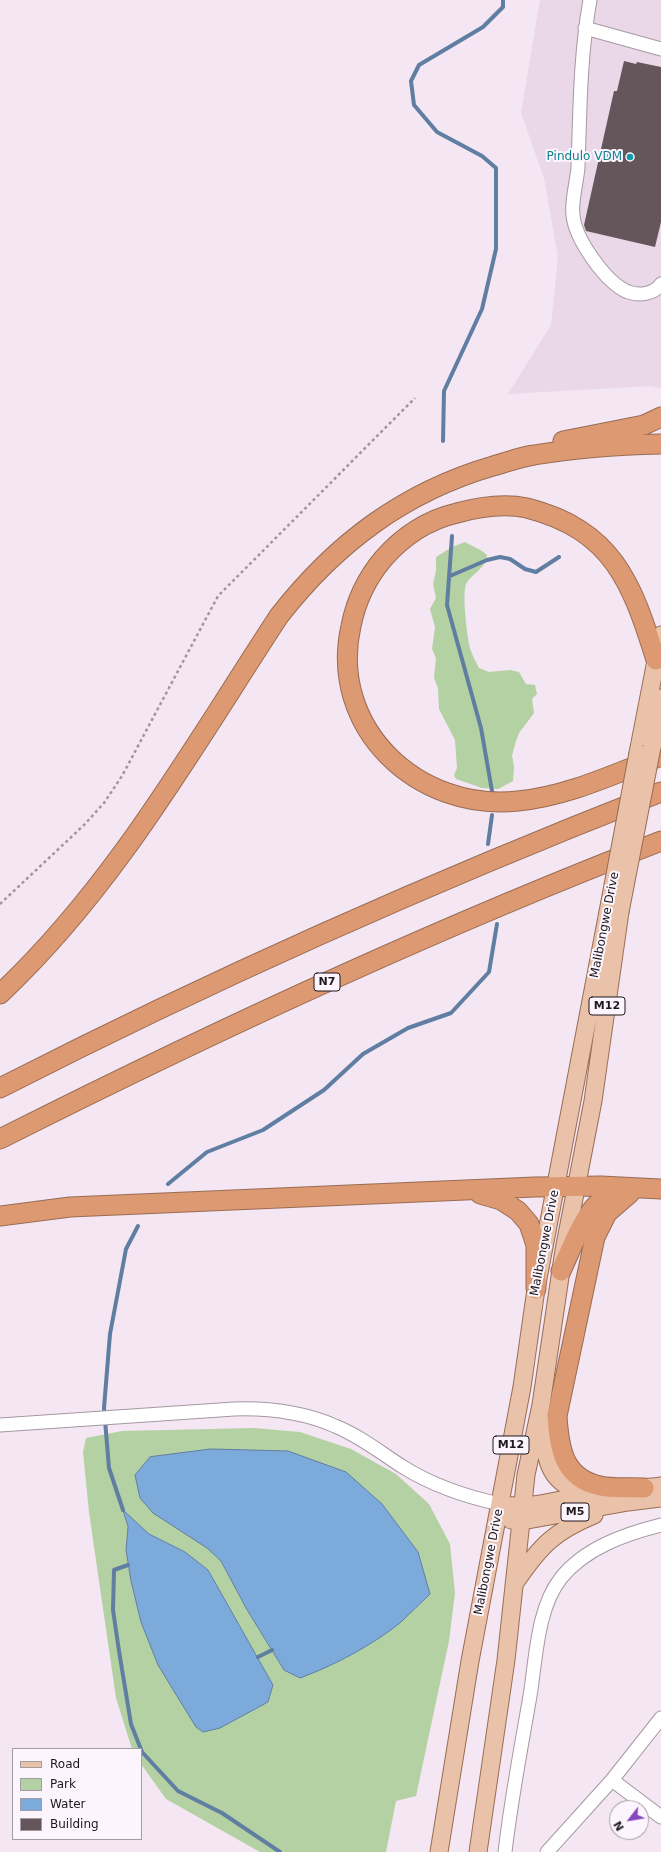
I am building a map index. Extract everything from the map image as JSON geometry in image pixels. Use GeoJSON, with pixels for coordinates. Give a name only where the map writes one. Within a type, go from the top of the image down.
{"type":"FeatureCollection","features":[{"type":"Feature","properties":{"kind":"highway"},"geometry":{"type":"LineString","coordinates":[[0,994],[61,931],[109,873],[136,836],[279,616],[316,572],[357,535],[411,499],[455,478],[533,455],[559,442],[644,425],[661,417]]}},
{"type":"Feature","properties":{"kind":"highway"},"geometry":{"type":"LineString","coordinates":[[533,455],[626,445],[661,444]]}},
{"type":"Feature","properties":{"kind":"highway"},"geometry":{"type":"LineString","coordinates":[[650,752],[560,794],[517,801],[492,802],[454,795],[421,782],[395,763],[381,750],[370,734],[351,692],[348,674],[348,637],[354,612],[364,587],[376,567],[394,547],[418,529],[439,517],[483,507],[518,506],[544,512],[568,523],[592,537],[608,554],[629,583],[644,620],[656,660]]}},
{"type":"Feature","properties":{"kind":"highway"},"geometry":{"type":"LineString","coordinates":[[0,1088],[155,1011],[315,937],[510,852],[661,792]]}},
{"type":"Feature","properties":{"kind":"highway","name":"N7"},"geometry":{"type":"LineString","coordinates":[[0,1139],[167,1056],[344,974],[507,903],[661,841]]}},
{"type":"Feature","properties":{"kind":"highway"},"geometry":{"type":"LineString","coordinates":[[0,1216],[70,1207],[463,1190],[576,1186],[661,1189]]}},
{"type":"Feature","properties":{"kind":"highway"},"geometry":{"type":"LineString","coordinates":[[561,1271],[580,1230],[599,1202],[606,1197],[661,1189]]}},
{"type":"Feature","properties":{"kind":"highway"},"geometry":{"type":"LineString","coordinates":[[463,1190],[501,1200],[518,1211],[529,1224],[536,1245],[536,1289]]}},
{"type":"Feature","properties":{"kind":"highway"},"geometry":{"type":"LineString","coordinates":[[630,1194],[607,1213],[595,1237],[557,1416],[559,1441],[564,1458],[579,1477],[589,1483],[601,1486],[652,1487]]}},
{"type":"Feature","properties":{"kind":"main road","name":"Malibongwe Drive"},"geometry":{"type":"LineString","coordinates":[[650,752],[656,660],[661,635]]}},
{"type":"Feature","properties":{"kind":"main road","name":"Malibongwe Drive"},"geometry":{"type":"LineString","coordinates":[[439,1852],[470,1661],[522,1387],[536,1289],[555,1187],[661,698]]}},
{"type":"Feature","properties":{"kind":"main road","name":"Malibongwe Drive"},"geometry":{"type":"LineString","coordinates":[[478,1852],[515,1582],[526,1475],[541,1405],[561,1271],[593,1101],[614,914]]}},
{"type":"Feature","properties":{"kind":"main road"},"geometry":{"type":"LineString","coordinates":[[541,1405],[546,1456],[554,1476],[567,1487],[576,1491],[592,1494]]}},
{"type":"Feature","properties":{"kind":"main road","name":"M5"},"geometry":{"type":"LineString","coordinates":[[499,1509],[506,1519],[592,1494],[652,1487]]}},
{"type":"Feature","properties":{"kind":"main road","name":"M5"},"geometry":{"type":"LineString","coordinates":[[523,1513],[661,1498]]}},
{"type":"Feature","properties":{"kind":"main road"},"geometry":{"type":"LineString","coordinates":[[515,1582],[532,1557],[546,1541],[587,1518],[628,1502]]}},
{"type":"Feature","properties":{"kind":"street"},"geometry":{"type":"LineString","coordinates":[[590,0],[585,28],[578,173],[573,215],[583,246],[602,270],[619,287],[629,292],[639,294],[649,293],[657,289],[661,284]]}},
{"type":"Feature","properties":{"kind":"street"},"geometry":{"type":"LineString","coordinates":[[585,28],[661,49]]}},
{"type":"Feature","properties":{"kind":"street"},"geometry":{"type":"LineString","coordinates":[[0,1425],[234,1409],[259,1409],[293,1413],[323,1421],[346,1430],[418,1476],[481,1500],[499,1509]]}},
{"type":"Feature","properties":{"kind":"street"},"geometry":{"type":"LineString","coordinates":[[504,1852],[511,1796],[539,1635],[549,1595],[562,1577],[585,1556],[624,1534],[661,1524]]}},
{"type":"Feature","properties":{"kind":"street"},"geometry":{"type":"LineString","coordinates":[[547,1852],[612,1780],[661,1718]]}},
{"type":"Feature","properties":{"kind":"street"},"geometry":{"type":"LineString","coordinates":[[612,1780],[661,1817]]}},
{"type":"Feature","properties":{"kind":"path"},"geometry":{"type":"LineString","coordinates":[[0,904],[84,826],[104,803],[122,776],[218,596],[415,398]]}},
{"type":"Feature","properties":{"kind":"shaded area"},"geometry":{"type":"Polygon","coordinates":[[[540,0],[661,0],[661,388],[650,386],[508,394],[551,325],[558,257],[544,178],[521,113],[540,0]]]}},
{"type":"Feature","properties":{"kind":"green space"},"geometry":{"type":"Polygon","coordinates":[[[465,542],[487,555],[484,564],[469,580],[465,589],[465,616],[470,648],[474,658],[479,668],[489,672],[510,670],[519,672],[526,684],[535,685],[537,694],[532,699],[534,713],[519,733],[516,741],[512,756],[514,766],[513,781],[498,789],[482,788],[456,779],[454,775],[457,768],[455,740],[439,709],[438,688],[434,678],[436,658],[432,649],[435,627],[430,609],[436,598],[433,584],[436,571],[436,557],[452,547],[465,542]]]}},
{"type":"Feature","properties":{"kind":"green space"},"geometry":{"type":"Polygon","coordinates":[[[254,1428],[300,1432],[351,1449],[396,1474],[429,1504],[450,1544],[455,1593],[449,1641],[416,1796],[396,1801],[386,1852],[260,1852],[166,1799],[142,1765],[142,1748],[132,1748],[116,1698],[89,1512],[83,1452],[86,1438],[122,1431],[254,1428]],[[123,1511],[128,1527],[126,1550],[131,1581],[141,1622],[246,1713],[268,1702],[273,1685],[208,1570],[185,1552],[149,1534],[123,1511]],[[207,1548],[221,1561],[246,1608],[284,1670],[361,1648],[207,1548]]]}},
{"type":"Feature","properties":{"kind":"water"},"geometry":{"type":"Polygon","coordinates":[[[211,1449],[288,1451],[346,1472],[382,1504],[418,1552],[430,1594],[390,1631],[339,1661],[300,1678],[284,1670],[246,1608],[221,1561],[207,1548],[153,1513],[140,1498],[135,1475],[150,1457],[211,1449]]]}},
{"type":"Feature","properties":{"kind":"water"},"geometry":{"type":"Polygon","coordinates":[[[123,1510],[149,1534],[185,1552],[208,1570],[273,1685],[268,1702],[220,1728],[203,1732],[196,1727],[158,1665],[141,1622],[131,1581],[126,1550],[128,1527],[123,1510]]]}},
{"type":"Feature","properties":{"kind":"building","name":"Pindulo VDM"},"geometry":{"type":"Polygon","coordinates":[[[624,61],[661,67],[661,222],[655,247],[586,231],[584,225],[614,91],[617,91],[624,61]]]}},
{"type":"Feature","properties":{"kind":"waterway"},"geometry":{"type":"LineString","coordinates":[[443,441],[444,391],[482,309],[496,249],[496,168],[482,156],[437,132],[414,105],[411,81],[419,65],[483,27],[503,7],[503,0]]}},
{"type":"Feature","properties":{"kind":"waterway"},"geometry":{"type":"LineString","coordinates":[[452,536],[447,605],[481,728],[492,791]]}},
{"type":"Feature","properties":{"kind":"waterway"},"geometry":{"type":"LineString","coordinates":[[450,576],[487,560],[500,557],[510,559],[525,569],[536,572],[559,557]]}},
{"type":"Feature","properties":{"kind":"waterway"},"geometry":{"type":"LineString","coordinates":[[488,844],[492,815]]}},
{"type":"Feature","properties":{"kind":"waterway"},"geometry":{"type":"LineString","coordinates":[[168,1184],[207,1152],[263,1130],[324,1090],[363,1054],[408,1028],[451,1013],[489,972],[497,924]]}},
{"type":"Feature","properties":{"kind":"waterway"},"geometry":{"type":"LineString","coordinates":[[123,1510],[109,1468],[104,1408],[110,1334],[126,1249],[138,1226]]}},
{"type":"Feature","properties":{"kind":"waterway"},"geometry":{"type":"LineString","coordinates":[[128,1565],[114,1570],[113,1610],[131,1724],[140,1748]]}},
{"type":"Feature","properties":{"kind":"waterway"},"geometry":{"type":"LineString","coordinates":[[258,1657],[272,1650]]}},
{"type":"Feature","properties":{"kind":"waterway"},"geometry":{"type":"LineString","coordinates":[[142,1752],[178,1791],[222,1813],[280,1852]]}},
{"type":"Feature","properties":{"kind":"place","name":"Pindulo VDM"},"geometry":{"type":"Point","coordinates":[630,157]}}]}
